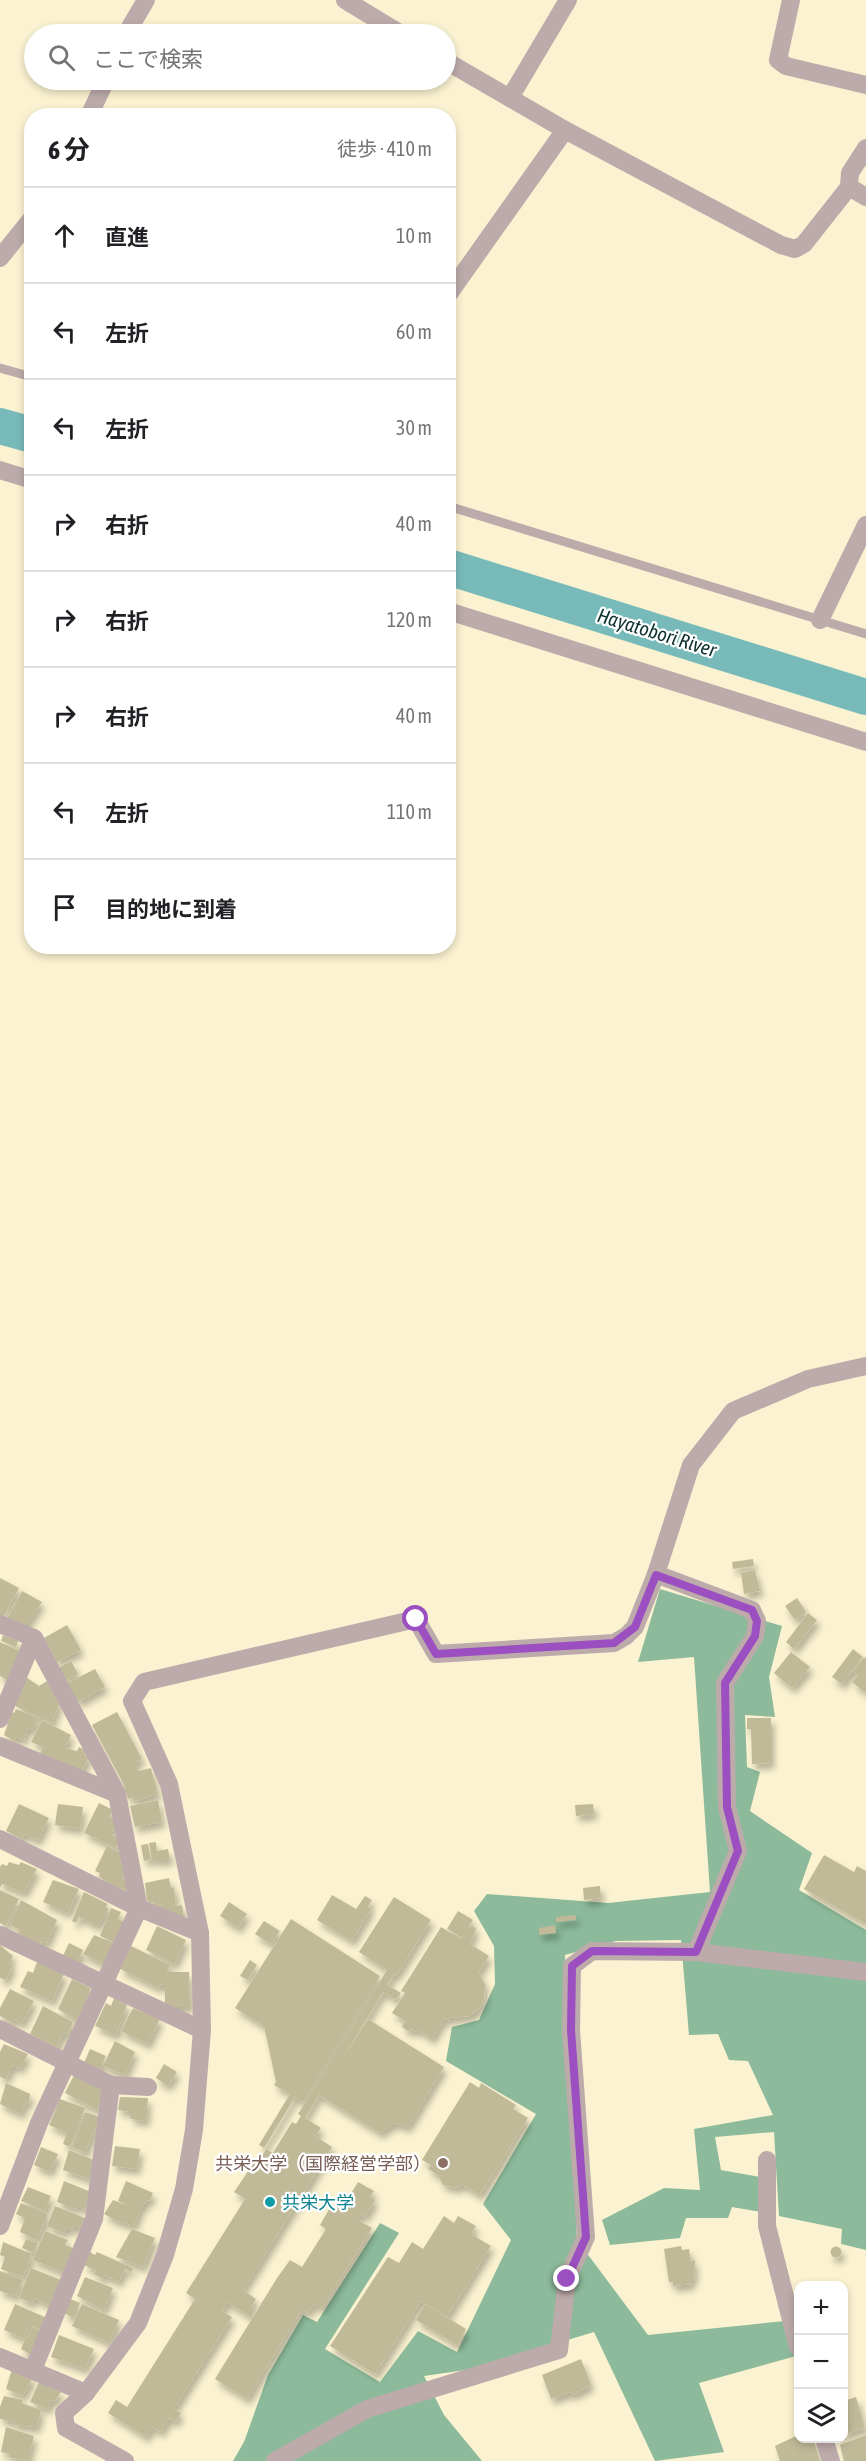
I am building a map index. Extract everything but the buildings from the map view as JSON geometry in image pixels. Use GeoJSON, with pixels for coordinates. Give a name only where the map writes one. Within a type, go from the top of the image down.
{"type":"FeatureCollection","features":[{"type":"Feature","properties":{"kind":"street"},"geometry":{"type":"LineString","coordinates":[[132,24],[146,0]]}},
{"type":"Feature","properties":{"kind":"street"},"geometry":{"type":"LineString","coordinates":[[345,0],[385,24]]}},
{"type":"Feature","properties":{"kind":"street"},"geometry":{"type":"LineString","coordinates":[[511,96],[568,0]]}},
{"type":"Feature","properties":{"kind":"street"},"geometry":{"type":"LineString","coordinates":[[791,0],[778,60],[786,66],[866,85]]}},
{"type":"Feature","properties":{"kind":"street"},"geometry":{"type":"LineString","coordinates":[[456,66],[511,96],[565,130],[781,245],[795,249],[804,244],[849,187],[850,173],[866,148]]}},
{"type":"Feature","properties":{"kind":"street"},"geometry":{"type":"LineString","coordinates":[[93,108],[101,90]]}},
{"type":"Feature","properties":{"kind":"street"},"geometry":{"type":"LineString","coordinates":[[456,284],[565,130]]}},
{"type":"Feature","properties":{"kind":"street"},"geometry":{"type":"LineString","coordinates":[[849,187],[866,197]]}},
{"type":"Feature","properties":{"kind":"street"},"geometry":{"type":"LineString","coordinates":[[0,258],[24,228]]}},
{"type":"Feature","properties":{"kind":"street"},"geometry":{"type":"LineString","coordinates":[[0,470],[24,478]]}},
{"type":"Feature","properties":{"kind":"street"},"geometry":{"type":"LineString","coordinates":[[820,620],[866,525]]}},
{"type":"Feature","properties":{"kind":"street"},"geometry":{"type":"LineString","coordinates":[[456,613],[866,741]]}},
{"type":"Feature","properties":{"kind":"street"},"geometry":{"type":"LineString","coordinates":[[125,2461],[66,2428],[64,2413],[86,2393],[138,2323],[165,2255],[184,2189],[194,2130],[202,2030],[200,1934],[169,1784],[132,1701],[144,1682],[416,1619],[436,1654],[614,1643],[635,1627],[656,1575],[691,1465],[733,1411],[808,1379],[866,1366]]}},
{"type":"Feature","properties":{"kind":"street"},"geometry":{"type":"LineString","coordinates":[[656,1575],[752,1610],[757,1621],[755,1636],[725,1683],[727,1807],[738,1851],[696,1952]]}},
{"type":"Feature","properties":{"kind":"street"},"geometry":{"type":"LineString","coordinates":[[0,1624],[34,1638],[117,1794],[139,1908],[39,2123],[0,2226]]}},
{"type":"Feature","properties":{"kind":"street"},"geometry":{"type":"LineString","coordinates":[[0,1719],[4,1700],[34,1638]]}},
{"type":"Feature","properties":{"kind":"street"},"geometry":{"type":"LineString","coordinates":[[0,1746],[117,1794]]}},
{"type":"Feature","properties":{"kind":"street"},"geometry":{"type":"LineString","coordinates":[[0,1839],[139,1908],[200,1934]]}},
{"type":"Feature","properties":{"kind":"street"},"geometry":{"type":"LineString","coordinates":[[0,1935],[202,2030]]}},
{"type":"Feature","properties":{"kind":"street"},"geometry":{"type":"LineString","coordinates":[[275,2461],[367,2409],[559,2349],[567,2279],[586,2237],[571,2030],[572,1966],[592,1951],[696,1952],[866,1972]]}},
{"type":"Feature","properties":{"kind":"street"},"geometry":{"type":"LineString","coordinates":[[0,2030],[111,2085],[148,2087]]}},
{"type":"Feature","properties":{"kind":"street"},"geometry":{"type":"LineString","coordinates":[[33,2370],[94,2219],[111,2085]]}},
{"type":"Feature","properties":{"kind":"street"},"geometry":{"type":"LineString","coordinates":[[766,2160],[767,2226],[795,2335]]}},
{"type":"Feature","properties":{"kind":"street"},"geometry":{"type":"LineString","coordinates":[[0,2357],[86,2393]]}},
{"type":"Feature","properties":{"kind":"street"},"geometry":{"type":"LineString","coordinates":[[825,2443],[831,2461]]}},
{"type":"Feature","properties":{"kind":"lane"},"geometry":{"type":"LineString","coordinates":[[0,368],[24,375]]}},
{"type":"Feature","properties":{"kind":"lane"},"geometry":{"type":"LineString","coordinates":[[456,508],[866,634]]}},
{"type":"Feature","properties":{"kind":"green space"},"geometry":{"type":"Polygon","coordinates":[[[660,1589],[782,1626],[769,1677],[775,1717],[745,1715],[747,1767],[760,1772],[750,1811],[812,1853],[799,1890],[866,1930],[866,2250],[841,2244],[842,2229],[779,2216],[774,2132],[715,2137],[721,2170],[760,2177],[761,2212],[732,2207],[728,2218],[686,2218],[680,2238],[610,2245],[602,2220],[664,2188],[700,2190],[694,2129],[773,2115],[748,2061],[729,2060],[718,2034],[689,2035],[681,1940],[616,1941],[565,1955],[577,2240],[648,2335],[785,2321],[794,2357],[699,2383],[724,2452],[655,2461],[594,2332],[472,2369],[424,2376],[444,2415],[482,2461],[233,2461],[244,2442],[268,2375],[303,2315],[317,2322],[380,2223],[399,2233],[325,2349],[380,2382],[418,2331],[457,2352],[511,2240],[483,2204],[536,2114],[446,2061],[452,2027],[479,2020],[495,1984],[494,1946],[474,1911],[487,1894],[608,1903],[710,1892],[694,1657],[638,1662],[660,1589]]]}},
{"type":"Feature","properties":{"kind":"waterway","name":"Hayatobori River"},"geometry":{"type":"LineString","coordinates":[[0,426],[24,433]]}},
{"type":"Feature","properties":{"kind":"waterway","name":"Hayatobori River"},"geometry":{"type":"LineString","coordinates":[[456,569],[866,697]]}},
{"type":"Feature","properties":{"kind":"place","name":"共栄大学（国際経営学部）"},"geometry":{"type":"Point","coordinates":[443,2163]}},
{"type":"Feature","properties":{"kind":"place","name":"共栄大学"},"geometry":{"type":"Point","coordinates":[270,2202]}},
{"type":"Feature","properties":{"kind":"route"},"geometry":{"type":"LineString","coordinates":[[416,1619],[436,1654],[614,1643],[635,1627],[656,1575],[752,1610],[757,1621],[755,1636],[725,1683],[727,1807],[738,1851],[696,1952],[592,1951],[572,1966],[571,2030],[586,2237],[567,2279]]}}]}
